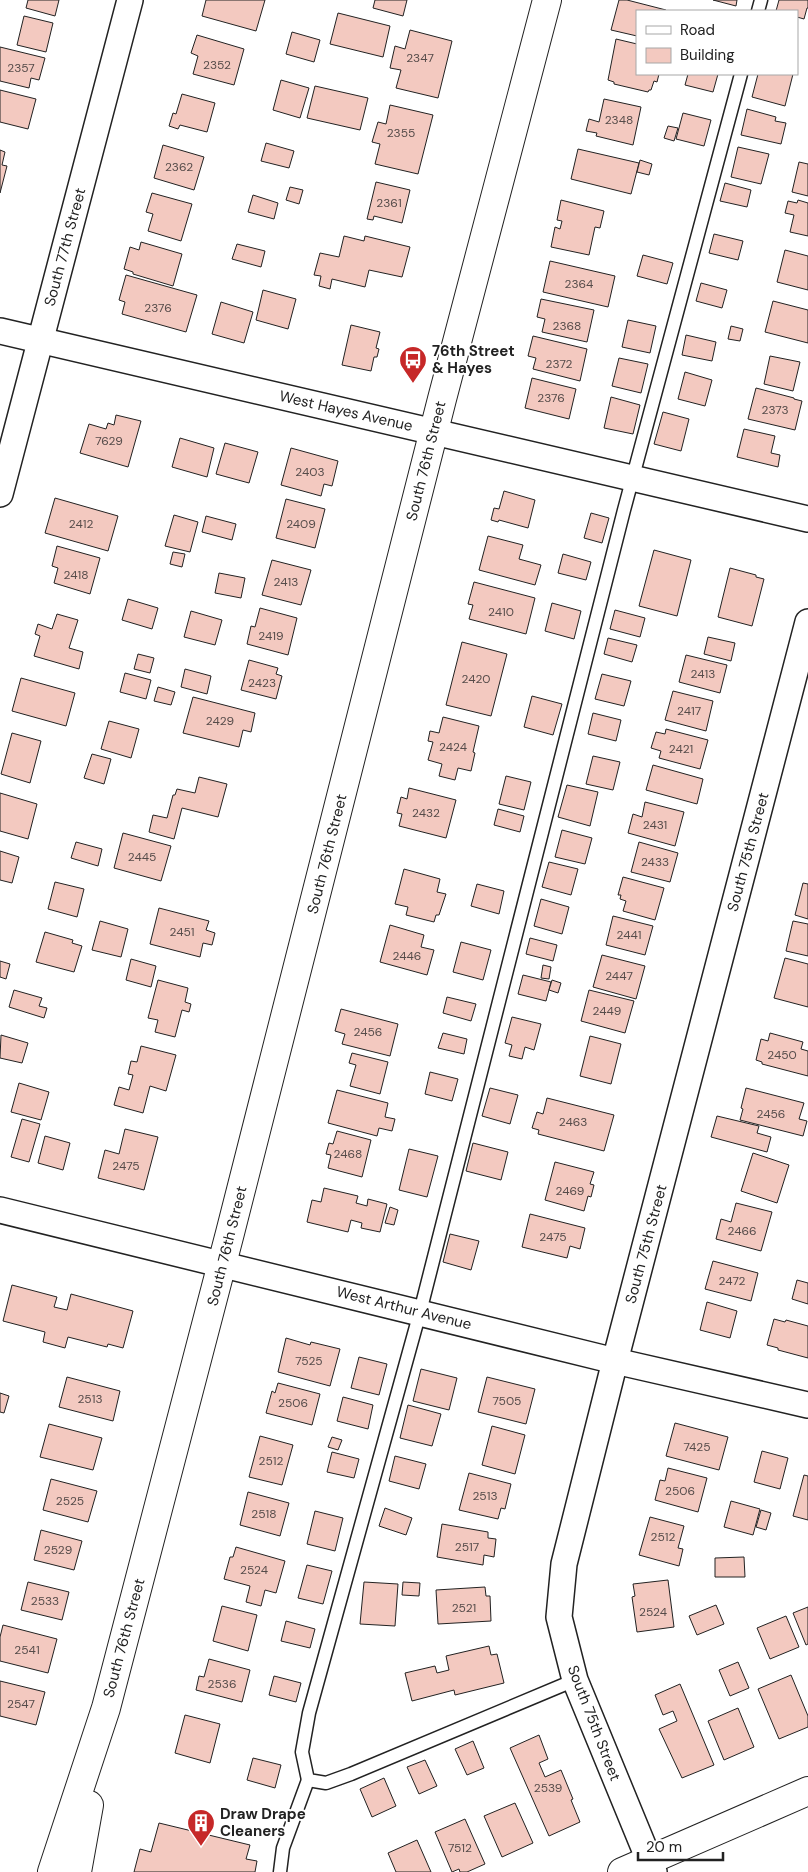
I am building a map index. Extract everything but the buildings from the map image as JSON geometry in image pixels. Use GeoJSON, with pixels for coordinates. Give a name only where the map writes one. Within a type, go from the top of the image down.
{"type":"FeatureCollection","features":[{"type":"Feature","properties":{"kind":"main road","name":"South 76th Street"},"geometry":{"type":"LineString","coordinates":[[52,1872],[106,1708],[547,0]]}},
{"type":"Feature","properties":{"kind":"main road","name":"South 76th Street"},"geometry":{"type":"LineString","coordinates":[[77,1872],[106,1708]]}},
{"type":"Feature","properties":{"kind":"main road"},"geometry":{"type":"LineString","coordinates":[[622,1872],[651,1866],[808,1791]]}},
{"type":"Feature","properties":{"kind":"street","name":"South 77th Street"},"geometry":{"type":"LineString","coordinates":[[0,494],[130,0]]}},
{"type":"Feature","properties":{"kind":"street","name":"West Hayes Avenue"},"geometry":{"type":"LineString","coordinates":[[0,331],[808,519]]}},
{"type":"Feature","properties":{"kind":"street","name":"South 75th Street"},"geometry":{"type":"LineString","coordinates":[[651,1866],[575,1680],[559,1617],[564,1564],[808,622]]}},
{"type":"Feature","properties":{"kind":"street","name":"West Arthur Avenue"},"geometry":{"type":"LineString","coordinates":[[0,1210],[808,1405]]}},
{"type":"Feature","properties":{"kind":"lane"},"geometry":{"type":"LineString","coordinates":[[280,1872],[283,1848],[308,1780],[302,1752],[309,1713],[420,1312],[632,478],[741,75]]}},
{"type":"Feature","properties":{"kind":"lane"},"geometry":{"type":"LineString","coordinates":[[308,1780],[326,1783],[351,1774],[575,1680]]}},
{"type":"Feature","properties":{"kind":"place","name":"76th Street & Hayes"},"geometry":{"type":"Point","coordinates":[413,384]}},
{"type":"Feature","properties":{"kind":"place","name":"Draw Drape Cleaners"},"geometry":{"type":"Point","coordinates":[201,1847]}}]}
